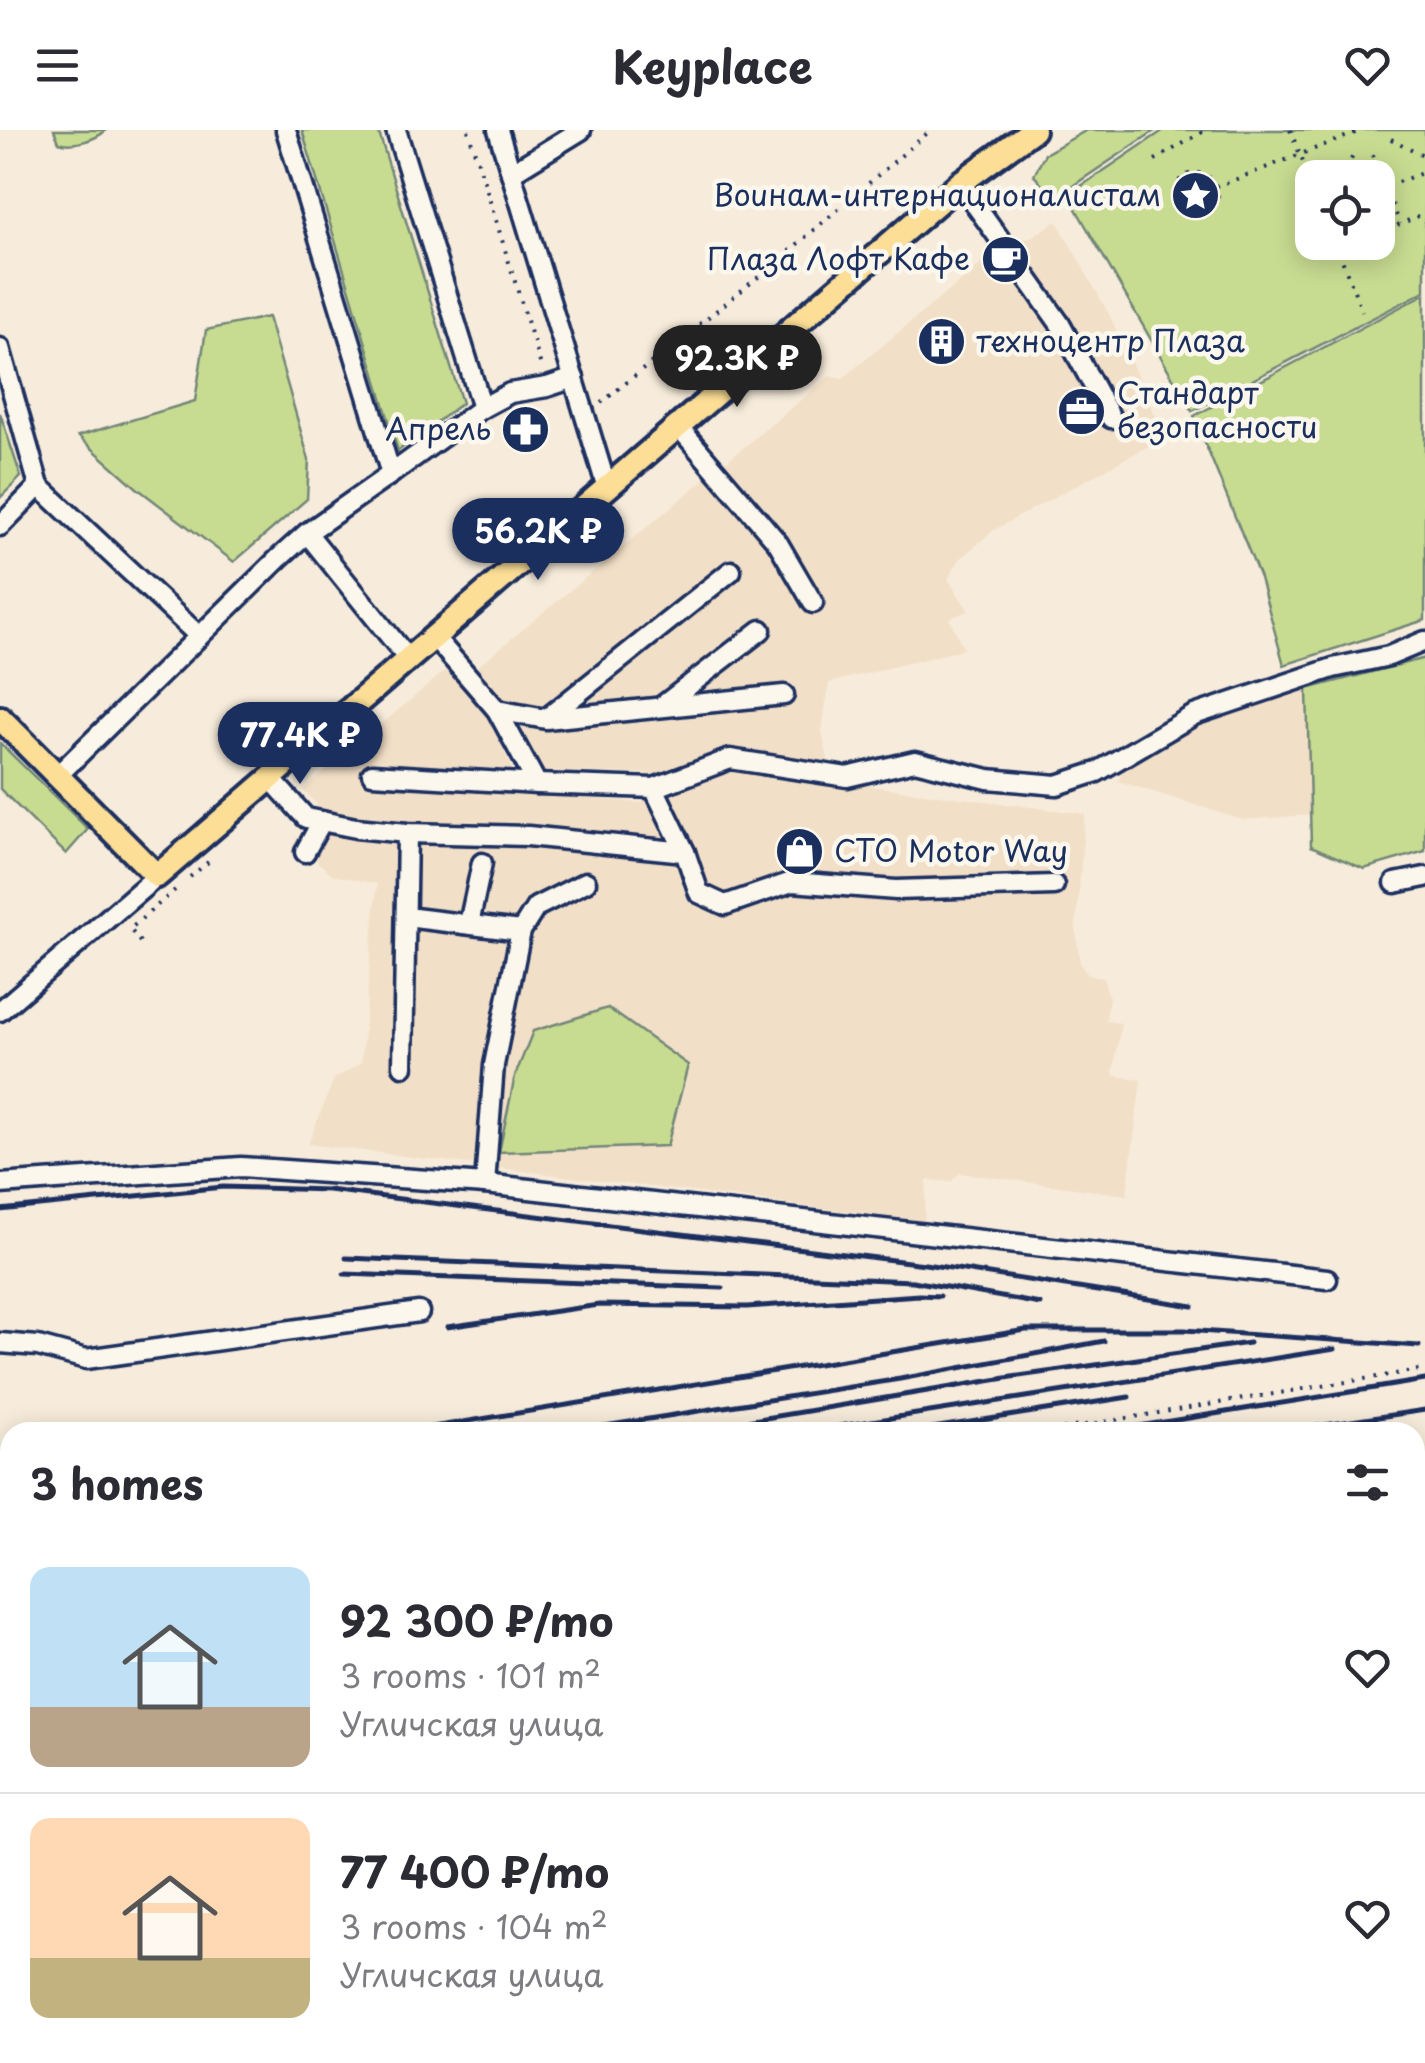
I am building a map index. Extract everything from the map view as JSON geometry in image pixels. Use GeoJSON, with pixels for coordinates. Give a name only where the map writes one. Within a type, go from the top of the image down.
{"type":"FeatureCollection","features":[{"type":"Feature","properties":{"kind":"main road"},"geometry":{"type":"LineString","coordinates":[[0,718],[157,876],[960,183],[1027,132]]}},
{"type":"Feature","properties":{"kind":"street"},"geometry":{"type":"LineString","coordinates":[[286,130],[391,474]]}},
{"type":"Feature","properties":{"kind":"street"},"geometry":{"type":"LineString","coordinates":[[396,130],[482,408]]}},
{"type":"Feature","properties":{"kind":"street"},"geometry":{"type":"LineString","coordinates":[[498,130],[607,488]]}},
{"type":"Feature","properties":{"kind":"street"},"geometry":{"type":"LineString","coordinates":[[511,174],[581,130]]}},
{"type":"Feature","properties":{"kind":"street"},"geometry":{"type":"LineString","coordinates":[[960,183],[1060,324],[1111,418]]}},
{"type":"Feature","properties":{"kind":"street"},"geometry":{"type":"LineString","coordinates":[[0,348],[39,486],[200,636]]}},
{"type":"Feature","properties":{"kind":"street"},"geometry":{"type":"LineString","coordinates":[[57,776],[307,534],[482,408],[510,393],[574,378]]}},
{"type":"Feature","properties":{"kind":"street"},"geometry":{"type":"LineString","coordinates":[[678,426],[778,544],[813,603]]}},
{"type":"Feature","properties":{"kind":"street"},"geometry":{"type":"LineString","coordinates":[[0,526],[39,486]]}},
{"type":"Feature","properties":{"kind":"street"},"geometry":{"type":"LineString","coordinates":[[307,534],[410,660]]}},
{"type":"Feature","properties":{"kind":"street"},"geometry":{"type":"LineString","coordinates":[[546,719],[730,571]]}},
{"type":"Feature","properties":{"kind":"street"},"geometry":{"type":"LineString","coordinates":[[661,708],[761,630]]}},
{"type":"Feature","properties":{"kind":"street"},"geometry":{"type":"LineString","coordinates":[[435,638],[497,710],[537,784]]}},
{"type":"Feature","properties":{"kind":"street"},"geometry":{"type":"LineString","coordinates":[[372,774],[654,788],[730,759],[847,777],[915,761],[988,779],[1057,785],[1097,772],[1194,715],[1333,668],[1389,656],[1425,641]]}},
{"type":"Feature","properties":{"kind":"street"},"geometry":{"type":"LineString","coordinates":[[497,710],[546,719],[784,695]]}},
{"type":"Feature","properties":{"kind":"street"},"geometry":{"type":"LineString","coordinates":[[270,778],[306,818],[322,821],[407,833],[528,836],[685,852]]}},
{"type":"Feature","properties":{"kind":"street"},"geometry":{"type":"LineString","coordinates":[[654,788],[685,852],[699,892],[725,905],[792,882],[896,890],[1054,885]]}},
{"type":"Feature","properties":{"kind":"street"},"geometry":{"type":"LineString","coordinates":[[305,852],[322,821]]}},
{"type":"Feature","properties":{"kind":"street"},"geometry":{"type":"LineString","coordinates":[[403,1066],[407,833]]}},
{"type":"Feature","properties":{"kind":"street"},"geometry":{"type":"LineString","coordinates":[[469,924],[482,863]]}},
{"type":"Feature","properties":{"kind":"street"},"geometry":{"type":"LineString","coordinates":[[0,1011],[157,876]]}},
{"type":"Feature","properties":{"kind":"street"},"geometry":{"type":"LineString","coordinates":[[1394,883],[1425,877]]}},
{"type":"Feature","properties":{"kind":"street"},"geometry":{"type":"LineString","coordinates":[[485,1184],[494,1065],[521,930],[536,907],[586,882]]}},
{"type":"Feature","properties":{"kind":"street"},"geometry":{"type":"LineString","coordinates":[[406,917],[521,930]]}},
{"type":"Feature","properties":{"kind":"street"},"geometry":{"type":"LineString","coordinates":[[0,1184],[241,1167],[485,1184],[1327,1279]]}},
{"type":"Feature","properties":{"kind":"street"},"geometry":{"type":"LineString","coordinates":[[0,1343],[38,1346],[86,1359],[419,1312]]}},
{"type":"Feature","properties":{"kind":"path"},"geometry":{"type":"LineString","coordinates":[[468,130],[547,387]]}},
{"type":"Feature","properties":{"kind":"path"},"geometry":{"type":"LineString","coordinates":[[586,415],[767,270],[931,130]]}},
{"type":"Feature","properties":{"kind":"path"},"geometry":{"type":"LineString","coordinates":[[1155,160],[1206,130]]}},
{"type":"Feature","properties":{"kind":"path"},"geometry":{"type":"LineString","coordinates":[[1290,130],[1302,160]]}},
{"type":"Feature","properties":{"kind":"path"},"geometry":{"type":"LineString","coordinates":[[1216,187],[1362,130]]}},
{"type":"Feature","properties":{"kind":"path"},"geometry":{"type":"LineString","coordinates":[[1391,140],[1425,156]]}},
{"type":"Feature","properties":{"kind":"path"},"geometry":{"type":"LineString","coordinates":[[1351,160],[1354,154]]}},
{"type":"Feature","properties":{"kind":"path"},"geometry":{"type":"LineString","coordinates":[[1373,155],[1375,160]]}},
{"type":"Feature","properties":{"kind":"path"},"geometry":{"type":"LineString","coordinates":[[1395,182],[1425,172]]}},
{"type":"Feature","properties":{"kind":"path"},"geometry":{"type":"LineString","coordinates":[[1201,174],[1216,187],[1215,205],[1202,216],[1186,214],[1176,205],[1177,184],[1187,175],[1201,174]]}},
{"type":"Feature","properties":{"kind":"path"},"geometry":{"type":"LineString","coordinates":[[1395,212],[1400,224]]}},
{"type":"Feature","properties":{"kind":"path"},"geometry":{"type":"LineString","coordinates":[[1395,226],[1425,213]]}},
{"type":"Feature","properties":{"kind":"path"},"geometry":{"type":"LineString","coordinates":[[1342,260],[1362,310]]}},
{"type":"Feature","properties":{"kind":"path"},"geometry":{"type":"LineString","coordinates":[[130,929],[140,942]]}},
{"type":"Feature","properties":{"kind":"path"},"geometry":{"type":"LineString","coordinates":[[1103,1422],[1425,1368]]}},
{"type":"Feature","properties":{"kind":"shaded area"},"geometry":{"type":"Polygon","coordinates":[[[1057,221],[1109,314],[1165,437],[994,530],[960,559],[948,579],[969,611],[949,618],[964,649],[829,683],[822,732],[833,781],[1085,814],[1076,930],[1080,964],[1088,975],[1103,978],[1109,998],[1106,1021],[1121,1023],[1113,1075],[1141,1080],[1127,1195],[960,1173],[951,1182],[927,1180],[924,1221],[308,1144],[334,1079],[361,1063],[377,884],[333,875],[317,862],[322,810],[303,790],[446,670],[491,722],[523,793],[643,803],[650,774],[544,771],[510,705],[477,667],[830,376],[842,379],[997,251],[1057,221]]]}},
{"type":"Feature","properties":{"kind":"shaded area"},"geometry":{"type":"Polygon","coordinates":[[[1307,689],[1310,815],[1243,820],[1118,781],[1126,764],[1196,725],[1307,689]]]}},
{"type":"Feature","properties":{"kind":"green space"},"geometry":{"type":"Polygon","coordinates":[[[54,130],[106,130],[90,140],[70,144],[59,142],[54,130]]]}},
{"type":"Feature","properties":{"kind":"green space"},"geometry":{"type":"Polygon","coordinates":[[[302,130],[378,130],[462,403],[398,451],[302,130]]]}},
{"type":"Feature","properties":{"kind":"green space"},"geometry":{"type":"Polygon","coordinates":[[[1087,130],[1156,130],[1053,199],[1034,175],[1045,154],[1087,130]]]}},
{"type":"Feature","properties":{"kind":"green space"},"geometry":{"type":"Polygon","coordinates":[[[1164,130],[1425,130],[1425,291],[1192,411],[1068,195],[1164,130]]]}},
{"type":"Feature","properties":{"kind":"green space"},"geometry":{"type":"Polygon","coordinates":[[[1425,294],[1425,620],[1284,665],[1260,578],[1194,416],[1425,294]]]}},
{"type":"Feature","properties":{"kind":"green space"},"geometry":{"type":"Polygon","coordinates":[[[268,317],[309,460],[307,499],[234,562],[137,488],[78,436],[195,401],[206,330],[268,317]]]}},
{"type":"Feature","properties":{"kind":"green space"},"geometry":{"type":"Polygon","coordinates":[[[0,413],[21,477],[0,498],[0,413]]]}},
{"type":"Feature","properties":{"kind":"green space"},"geometry":{"type":"Polygon","coordinates":[[[1425,658],[1425,851],[1364,869],[1311,846],[1307,689],[1425,658]]]}},
{"type":"Feature","properties":{"kind":"green space"},"geometry":{"type":"Polygon","coordinates":[[[0,743],[88,829],[66,854],[0,789],[0,743]]]}},
{"type":"Feature","properties":{"kind":"green space"},"geometry":{"type":"Polygon","coordinates":[[[608,1008],[688,1065],[667,1146],[499,1152],[515,1076],[533,1031],[608,1008]]]}},
{"type":"Feature","properties":{"kind":"railway"},"geometry":{"type":"LineString","coordinates":[[0,1210],[223,1187],[328,1190],[925,1264],[1193,1306]]}},
{"type":"Feature","properties":{"kind":"railway"},"geometry":{"type":"LineString","coordinates":[[346,1258],[913,1281],[1040,1304]]}},
{"type":"Feature","properties":{"kind":"railway"},"geometry":{"type":"LineString","coordinates":[[344,1274],[723,1288]]}},
{"type":"Feature","properties":{"kind":"railway"},"geometry":{"type":"LineString","coordinates":[[447,1327],[599,1305],[747,1307],[940,1296]]}},
{"type":"Feature","properties":{"kind":"railway"},"geometry":{"type":"LineString","coordinates":[[463,1422],[1026,1330],[1184,1330],[1419,1346]]}},
{"type":"Feature","properties":{"kind":"railway"},"geometry":{"type":"LineString","coordinates":[[630,1422],[900,1379],[1104,1341]]}},
{"type":"Feature","properties":{"kind":"railway"},"geometry":{"type":"LineString","coordinates":[[741,1422],[1249,1343]]}},
{"type":"Feature","properties":{"kind":"railway"},"geometry":{"type":"LineString","coordinates":[[865,1422],[1335,1349]]}},
{"type":"Feature","properties":{"kind":"railway"},"geometry":{"type":"LineString","coordinates":[[1164,1422],[1425,1380]]}},
{"type":"Feature","properties":{"kind":"railway"},"geometry":{"type":"LineString","coordinates":[[970,1422],[1129,1397]]}},
{"type":"Feature","properties":{"kind":"railway"},"geometry":{"type":"LineString","coordinates":[[1345,1422],[1425,1410]]}},
{"type":"Feature","properties":{"kind":"place","name":"Воинам-интернационалистам"},"geometry":{"type":"Point","coordinates":[1196,196]}},
{"type":"Feature","properties":{"kind":"place","name":"Плаза Лофт Кафе"},"geometry":{"type":"Point","coordinates":[1005,260]}},
{"type":"Feature","properties":{"kind":"place","name":"техноцентр Плаза"},"geometry":{"type":"Point","coordinates":[941,342]}},
{"type":"Feature","properties":{"kind":"place","name":"Стандарт безопасности"},"geometry":{"type":"Point","coordinates":[1082,411]}},
{"type":"Feature","properties":{"kind":"place","name":"Апрель"},"geometry":{"type":"Point","coordinates":[526,430]}},
{"type":"Feature","properties":{"kind":"place","name":"СТО Motor Way"},"geometry":{"type":"Point","coordinates":[799,852]}}]}
